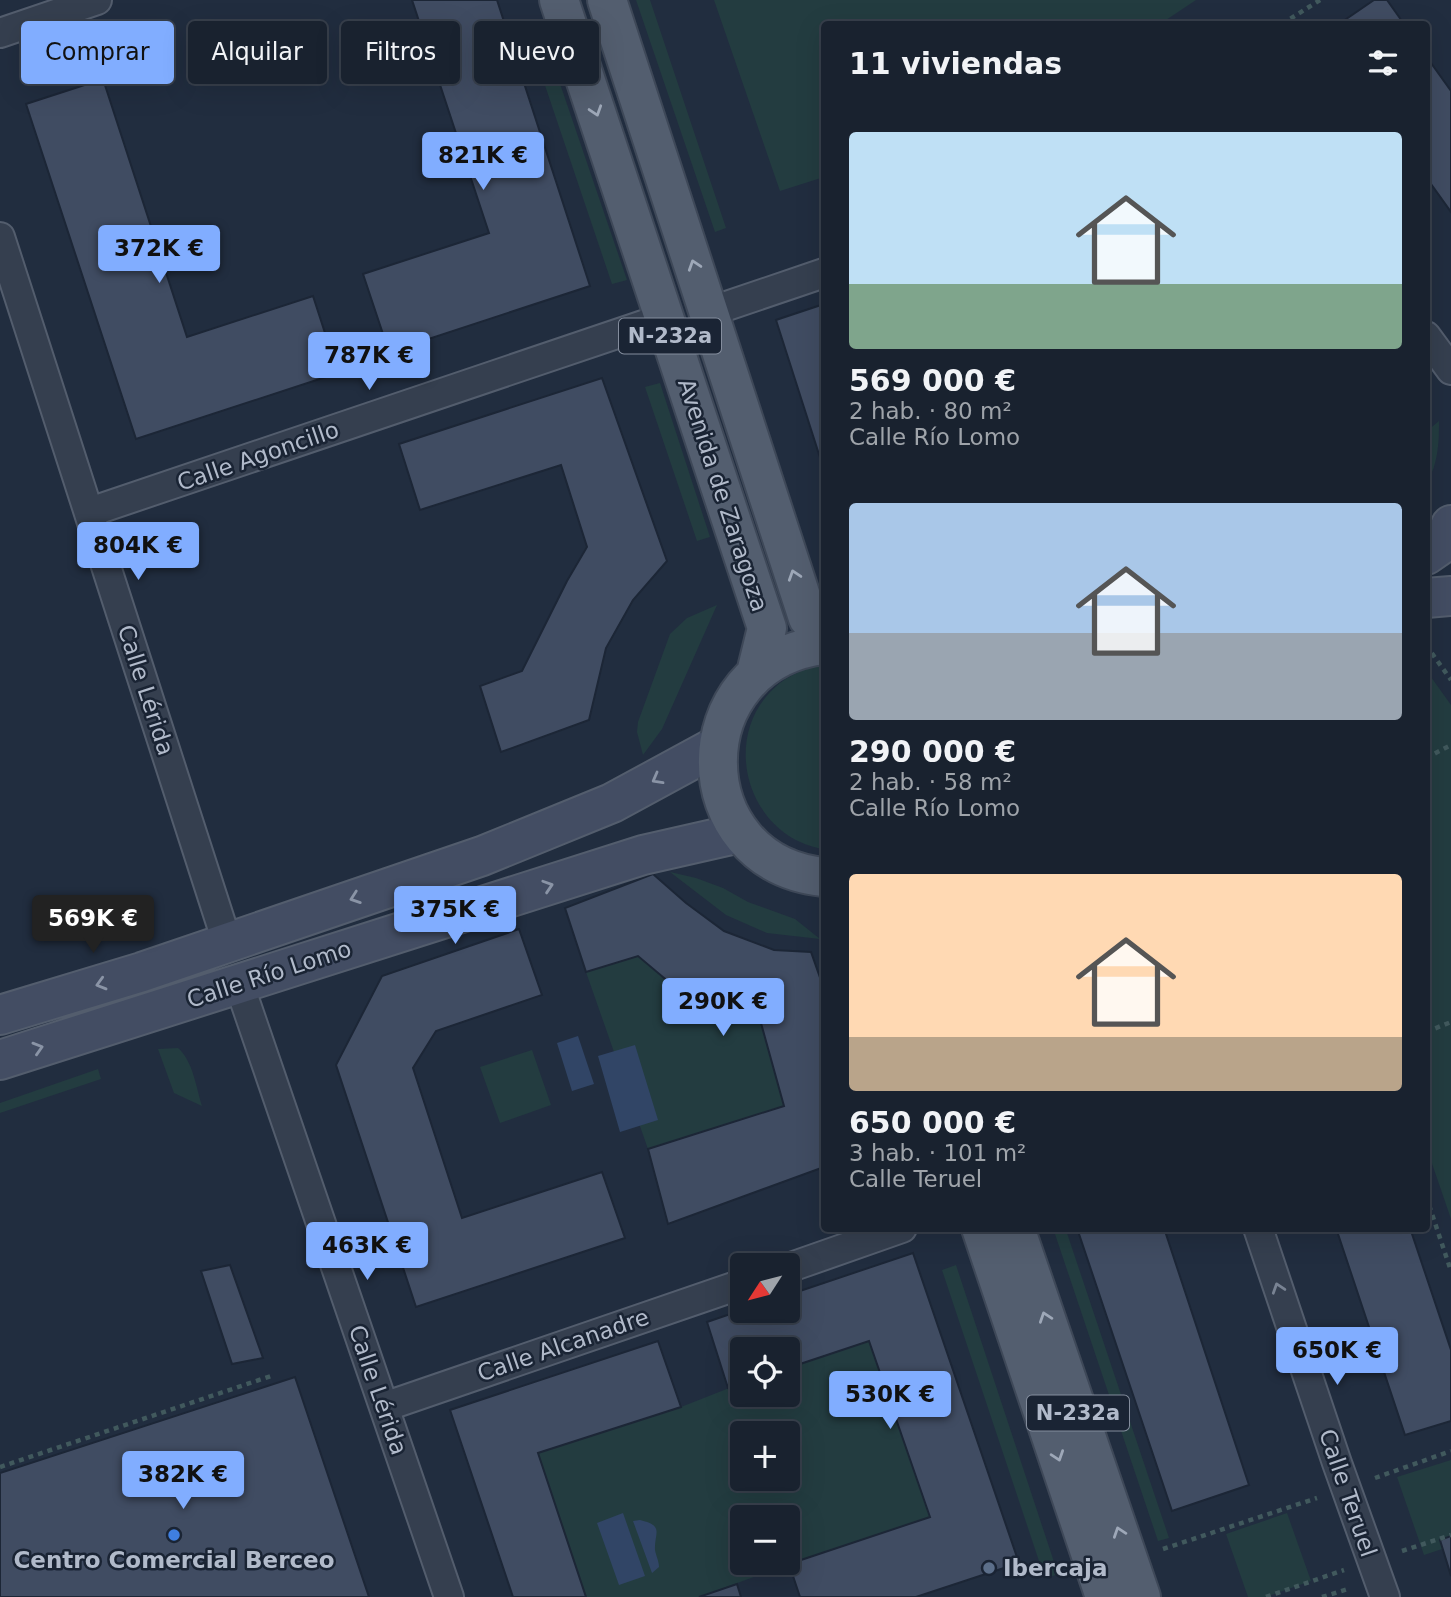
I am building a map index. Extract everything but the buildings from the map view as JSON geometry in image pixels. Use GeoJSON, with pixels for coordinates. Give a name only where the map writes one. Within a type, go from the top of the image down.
{"type":"FeatureCollection","features":[{"type":"Feature","properties":{"kind":"main road","name":"Avenida de Zaragoza"},"geometry":{"type":"LineString","coordinates":[[559,0],[767,628],[756,673]]}},
{"type":"Feature","properties":{"kind":"main road","name":"Avenida de Zaragoza"},"geometry":{"type":"LineString","coordinates":[[607,0],[808,618],[821,632]]}},
{"type":"Feature","properties":{"kind":"main road"},"geometry":{"type":"LineString","coordinates":[[1430,552],[1442,544],[1451,524]]}},
{"type":"Feature","properties":{"kind":"main road"},"geometry":{"type":"LineString","coordinates":[[1430,598],[1451,596]]}},
{"type":"Feature","properties":{"kind":"main road","name":"N-232a"},"geometry":{"type":"LineString","coordinates":[[821,645],[806,647],[780,657],[756,673],[738,694],[724,719],[717,746],[717,777],[725,806],[740,833],[769,859],[804,875],[821,877]]}},
{"type":"Feature","properties":{"kind":"main road","name":"Calle Río Lomo"},"geometry":{"type":"LineString","coordinates":[[0,1015],[142,972],[505,846],[612,803],[717,746]]}},
{"type":"Feature","properties":{"kind":"main road","name":"Calle Río Lomo"},"geometry":{"type":"LineString","coordinates":[[0,1060],[643,855],[740,833]]}},
{"type":"Feature","properties":{"kind":"main road","name":"N-232a"},"geometry":{"type":"LineString","coordinates":[[982,1232],[1105,1597]]}},
{"type":"Feature","properties":{"kind":"main road","name":"N-232a"},"geometry":{"type":"LineString","coordinates":[[1016,1232],[1141,1597]]}},
{"type":"Feature","properties":{"kind":"street"},"geometry":{"type":"LineString","coordinates":[[0,33],[97,0]]}},
{"type":"Feature","properties":{"kind":"street","name":"Calle Lérida"},"geometry":{"type":"LineString","coordinates":[[0,237],[228,942]]}},
{"type":"Feature","properties":{"kind":"street"},"geometry":{"type":"LineString","coordinates":[[709,312],[821,274]]}},
{"type":"Feature","properties":{"kind":"street","name":"Calle Agoncillo"},"geometry":{"type":"LineString","coordinates":[[90,512],[664,318]]}},
{"type":"Feature","properties":{"kind":"street"},"geometry":{"type":"LineString","coordinates":[[1430,341],[1451,370]]}},
{"type":"Feature","properties":{"kind":"street","name":"Calle Lérida"},"geometry":{"type":"LineString","coordinates":[[239,984],[449,1597]]}},
{"type":"Feature","properties":{"kind":"street"},"geometry":{"type":"LineString","coordinates":[[800,1264],[891,1232]]}},
{"type":"Feature","properties":{"kind":"street","name":"Calle Teruel"},"geometry":{"type":"LineString","coordinates":[[1259,1232],[1345,1489],[1378,1579]]}},
{"type":"Feature","properties":{"kind":"street","name":"Calle Alcanadre"},"geometry":{"type":"LineString","coordinates":[[384,1408],[730,1288]]}},
{"type":"Feature","properties":{"kind":"path"},"geometry":{"type":"LineString","coordinates":[[1287,21],[1320,0]]}},
{"type":"Feature","properties":{"kind":"path"},"geometry":{"type":"LineString","coordinates":[[1430,651],[1451,680]]}},
{"type":"Feature","properties":{"kind":"path"},"geometry":{"type":"LineString","coordinates":[[1430,756],[1451,745]]}},
{"type":"Feature","properties":{"kind":"path"},"geometry":{"type":"LineString","coordinates":[[1430,1030],[1451,1022]]}},
{"type":"Feature","properties":{"kind":"path"},"geometry":{"type":"LineString","coordinates":[[1430,1208],[1451,1270]]}},
{"type":"Feature","properties":{"kind":"path"},"geometry":{"type":"LineString","coordinates":[[0,1467],[274,1376]]}},
{"type":"Feature","properties":{"kind":"path"},"geometry":{"type":"LineString","coordinates":[[1129,1560],[1451,1451]]}},
{"type":"Feature","properties":{"kind":"path"},"geometry":{"type":"LineString","coordinates":[[1266,1597],[1378,1579],[1388,1556],[1451,1535]]}},
{"type":"Feature","properties":{"kind":"green space"},"geometry":{"type":"Polygon","coordinates":[[[636,0],[650,0],[726,228],[715,232],[636,0]]]}},
{"type":"Feature","properties":{"kind":"green space"},"geometry":{"type":"Polygon","coordinates":[[[714,0],[1196,0],[1164,21],[821,21],[821,178],[780,191],[714,0]]]}},
{"type":"Feature","properties":{"kind":"green space"},"geometry":{"type":"Polygon","coordinates":[[[545,84],[560,84],[627,280],[612,284],[545,84]]]}},
{"type":"Feature","properties":{"kind":"green space"},"geometry":{"type":"Polygon","coordinates":[[[660,383],[710,537],[697,541],[645,387],[660,383]]]}},
{"type":"Feature","properties":{"kind":"green space"},"geometry":{"type":"Polygon","coordinates":[[[1439,421],[1437,454],[1430,476],[1430,429],[1439,421]]]}},
{"type":"Feature","properties":{"kind":"green space"},"geometry":{"type":"Polygon","coordinates":[[[717,605],[662,729],[643,755],[637,732],[638,722],[670,634],[687,618],[717,605]]]}},
{"type":"Feature","properties":{"kind":"green space"},"geometry":{"type":"Polygon","coordinates":[[[821,665],[821,848],[797,840],[775,825],[759,804],[749,780],[746,754],[749,728],[761,704],[780,683],[801,671],[821,665]]]}},
{"type":"Feature","properties":{"kind":"green space"},"geometry":{"type":"Polygon","coordinates":[[[1430,676],[1451,705],[1451,1219],[1430,1158],[1430,676]]]}},
{"type":"Feature","properties":{"kind":"green space"},"geometry":{"type":"Polygon","coordinates":[[[670,872],[723,888],[748,902],[795,919],[820,939],[767,933],[726,915],[670,872]]]}},
{"type":"Feature","properties":{"kind":"green space"},"geometry":{"type":"Polygon","coordinates":[[[638,956],[670,983],[718,1007],[759,1016],[784,1106],[648,1149],[586,972],[638,956]]]}},
{"type":"Feature","properties":{"kind":"green space"},"geometry":{"type":"Polygon","coordinates":[[[178,1048],[191,1067],[202,1106],[174,1093],[158,1049],[178,1048]]]}},
{"type":"Feature","properties":{"kind":"green space"},"geometry":{"type":"Polygon","coordinates":[[[532,1050],[551,1105],[500,1123],[480,1067],[532,1050]]]}},
{"type":"Feature","properties":{"kind":"green space"},"geometry":{"type":"Polygon","coordinates":[[[98,1069],[101,1079],[0,1113],[0,1103],[98,1069]]]}},
{"type":"Feature","properties":{"kind":"green space"},"geometry":{"type":"Polygon","coordinates":[[[1067,1232],[1169,1538],[1158,1541],[1055,1234],[1067,1232]]]}},
{"type":"Feature","properties":{"kind":"green space"},"geometry":{"type":"Polygon","coordinates":[[[956,1265],[1058,1574],[1045,1579],[942,1270],[956,1265]]]}},
{"type":"Feature","properties":{"kind":"green space"},"geometry":{"type":"Polygon","coordinates":[[[869,1341],[930,1517],[800,1560],[800,1505],[730,1505],[730,1575],[759,1575],[699,1597],[586,1597],[538,1453],[681,1407],[730,1388],[730,1407],[800,1407],[800,1364],[869,1341]]]}},
{"type":"Feature","properties":{"kind":"green space"},"geometry":{"type":"Polygon","coordinates":[[[1451,1460],[1451,1546],[1424,1555],[1397,1477],[1451,1460]]]}},
{"type":"Feature","properties":{"kind":"green space"},"geometry":{"type":"Polygon","coordinates":[[[1287,1513],[1311,1581],[1266,1597],[1248,1597],[1226,1534],[1287,1513]]]}},
{"type":"Feature","properties":{"kind":"water"},"geometry":{"type":"Polygon","coordinates":[[[578,1036],[594,1084],[572,1091],[557,1043],[578,1036]]]}},
{"type":"Feature","properties":{"kind":"water"},"geometry":{"type":"Polygon","coordinates":[[[635,1045],[658,1120],[620,1132],[598,1056],[635,1045]]]}},
{"type":"Feature","properties":{"kind":"water"},"geometry":{"type":"Polygon","coordinates":[[[623,1513],[645,1576],[619,1585],[597,1523],[623,1513]]]}},
{"type":"Feature","properties":{"kind":"water"},"geometry":{"type":"Polygon","coordinates":[[[640,1520],[653,1525],[656,1531],[655,1550],[659,1567],[652,1573],[633,1521],[640,1520]]]}},
{"type":"Feature","properties":{"kind":"place","name":"Centro Comercial Berceo"},"geometry":{"type":"Point","coordinates":[174,1535]}},
{"type":"Feature","properties":{"kind":"place","name":"Ibercaja"},"geometry":{"type":"Point","coordinates":[989,1568]}}]}
